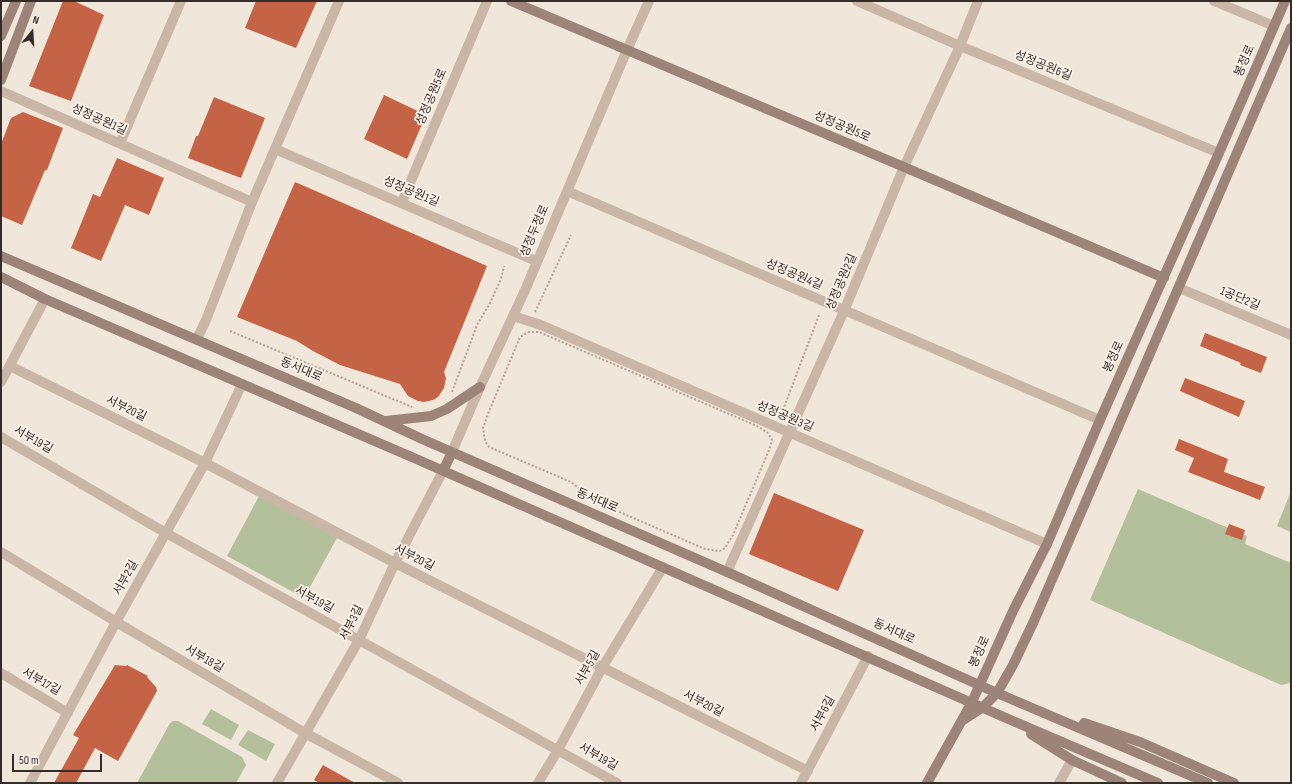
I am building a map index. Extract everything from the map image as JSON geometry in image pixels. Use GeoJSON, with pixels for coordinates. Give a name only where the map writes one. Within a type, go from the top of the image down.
{"type":"FeatureCollection","features":[{"type":"Feature","properties":{"kind":"street"},"geometry":{"type":"LineString","coordinates":[[1,34],[16,1]]}},
{"type":"Feature","properties":{"kind":"street"},"geometry":{"type":"LineString","coordinates":[[1,80],[31,1]]}},
{"type":"Feature","properties":{"kind":"street"},"geometry":{"type":"LineString","coordinates":[[120,143],[181,1]]}},
{"type":"Feature","properties":{"kind":"street"},"geometry":{"type":"LineString","coordinates":[[197,339],[206,320],[252,202],[339,1]]}},
{"type":"Feature","properties":{"kind":"street","name":"성정공원5로"},"geometry":{"type":"LineString","coordinates":[[402,202],[487,1]]}},
{"type":"Feature","properties":{"kind":"street","name":"성정공원5로"},"geometry":{"type":"LineString","coordinates":[[511,1],[1164,278]]}},
{"type":"Feature","properties":{"kind":"street","name":"성정두정로"},"geometry":{"type":"LineString","coordinates":[[443,471],[513,316],[649,1]]}},
{"type":"Feature","properties":{"kind":"street","name":"성정공원6길"},"geometry":{"type":"LineString","coordinates":[[857,1],[960,46],[1220,153]]}},
{"type":"Feature","properties":{"kind":"street","name":"성정공원2길"},"geometry":{"type":"LineString","coordinates":[[727,572],[788,432],[844,311],[904,167],[960,46],[978,1]]}},
{"type":"Feature","properties":{"kind":"street"},"geometry":{"type":"LineString","coordinates":[[1214,1],[1274,26]]}},
{"type":"Feature","properties":{"kind":"street","name":"봉정로"},"geometry":{"type":"LineString","coordinates":[[927,783],[972,702],[1013,611],[1047,544],[1100,420],[1220,153],[1286,1]]}},
{"type":"Feature","properties":{"kind":"street","name":"봉정로"},"geometry":{"type":"LineString","coordinates":[[962,721],[983,707],[997,693],[1013,665],[1034,621],[1291,28]]}},
{"type":"Feature","properties":{"kind":"street","name":"성정공원1길"},"geometry":{"type":"LineString","coordinates":[[1,91],[252,202]]}},
{"type":"Feature","properties":{"kind":"street","name":"성정공원1길"},"geometry":{"type":"LineString","coordinates":[[275,149],[402,202],[536,262]]}},
{"type":"Feature","properties":{"kind":"street","name":"성정공원4길"},"geometry":{"type":"LineString","coordinates":[[567,191],[1100,420]]}},
{"type":"Feature","properties":{"kind":"street","name":"동서대로"},"geometry":{"type":"LineString","coordinates":[[1,256],[386,421],[452,452],[727,572],[997,693],[1208,783]]}},
{"type":"Feature","properties":{"kind":"street"},"geometry":{"type":"LineString","coordinates":[[1,277],[45,299],[1158,783]]}},
{"type":"Feature","properties":{"kind":"street","name":"1공단2길"},"geometry":{"type":"LineString","coordinates":[[1179,288],[1291,335]]}},
{"type":"Feature","properties":{"kind":"street"},"geometry":{"type":"LineString","coordinates":[[1,382],[45,299]]}},
{"type":"Feature","properties":{"kind":"street","name":"성정공원3길"},"geometry":{"type":"LineString","coordinates":[[513,316],[541,326],[1047,544]]}},
{"type":"Feature","properties":{"kind":"street","name":"서부20길"},"geometry":{"type":"LineString","coordinates":[[10,366],[205,463],[395,564],[808,771]]}},
{"type":"Feature","properties":{"kind":"street","name":"서부2길"},"geometry":{"type":"LineString","coordinates":[[30,783],[116,622],[205,463],[242,384]]}},
{"type":"Feature","properties":{"kind":"street"},"geometry":{"type":"LineString","coordinates":[[386,421],[431,416],[447,409],[480,387]]}},
{"type":"Feature","properties":{"kind":"street","name":"서부19길"},"geometry":{"type":"LineString","coordinates":[[1,436],[166,533],[617,783]]}},
{"type":"Feature","properties":{"kind":"street","name":"서부3길"},"geometry":{"type":"LineString","coordinates":[[277,783],[359,640],[395,564],[443,471]]}},
{"type":"Feature","properties":{"kind":"street","name":"서부18길"},"geometry":{"type":"LineString","coordinates":[[1,552],[116,622],[305,733],[398,783]]}},
{"type":"Feature","properties":{"kind":"street","name":"서부5길"},"geometry":{"type":"LineString","coordinates":[[538,783],[558,750],[602,668],[663,567]]}},
{"type":"Feature","properties":{"kind":"street","name":"서부6길"},"geometry":{"type":"LineString","coordinates":[[801,783],[868,656]]}},
{"type":"Feature","properties":{"kind":"street","name":"서부17길"},"geometry":{"type":"LineString","coordinates":[[1,674],[68,713]]}},
{"type":"Feature","properties":{"kind":"street"},"geometry":{"type":"LineString","coordinates":[[1015,700],[1140,742],[1234,783]]}},
{"type":"Feature","properties":{"kind":"street"},"geometry":{"type":"LineString","coordinates":[[1006,718],[1072,760],[1122,783]]}},
{"type":"Feature","properties":{"kind":"street"},"geometry":{"type":"LineString","coordinates":[[1059,783],[1072,760]]}},
{"type":"Feature","properties":{"kind":"path"},"geometry":{"type":"LineString","coordinates":[[540,317],[535,312],[571,235]]}},
{"type":"Feature","properties":{"kind":"path"},"geometry":{"type":"LineString","coordinates":[[451,394],[477,325],[490,303],[501,279],[504,266]]}},
{"type":"Feature","properties":{"kind":"path"},"geometry":{"type":"LineString","coordinates":[[772,417],[777,416],[783,410],[819,316]]}},
{"type":"Feature","properties":{"kind":"path"},"geometry":{"type":"LineString","coordinates":[[230,331],[415,408]]}},
{"type":"Feature","properties":{"kind":"path"},"geometry":{"type":"LineString","coordinates":[[528,332],[539,332],[757,426],[768,433],[772,440],[769,450],[733,535],[725,548],[720,551],[705,549],[594,501],[571,482],[490,447],[485,441],[483,428],[520,337],[528,332]]}},
{"type":"Feature","properties":{"kind":"green space"},"geometry":{"type":"Polygon","coordinates":[[[1138,489],[1247,536],[1245,544],[1291,563],[1291,682],[1281,685],[1090,600],[1138,489]]]}},
{"type":"Feature","properties":{"kind":"green space"},"geometry":{"type":"Polygon","coordinates":[[[1291,491],[1291,532],[1277,526],[1291,491]]]}},
{"type":"Feature","properties":{"kind":"green space"},"geometry":{"type":"Polygon","coordinates":[[[259,496],[337,538],[304,598],[227,556],[259,496]]]}},
{"type":"Feature","properties":{"kind":"green space"},"geometry":{"type":"Polygon","coordinates":[[[211,709],[239,725],[231,740],[202,724],[211,709]]]}},
{"type":"Feature","properties":{"kind":"green space"},"geometry":{"type":"Polygon","coordinates":[[[173,721],[178,721],[242,757],[246,765],[236,783],[137,783],[170,723],[173,721]]]}},
{"type":"Feature","properties":{"kind":"green space"},"geometry":{"type":"Polygon","coordinates":[[[248,730],[275,744],[266,761],[238,745],[248,730]]]}},
{"type":"Feature","properties":{"kind":"building"},"geometry":{"type":"Polygon","coordinates":[[[63,1],[74,1],[104,15],[71,101],[29,86],[63,1]]]}},
{"type":"Feature","properties":{"kind":"building"},"geometry":{"type":"Polygon","coordinates":[[[256,1],[317,1],[296,48],[245,28],[256,1]]]}},
{"type":"Feature","properties":{"kind":"building"},"geometry":{"type":"Polygon","coordinates":[[[384,95],[426,115],[407,159],[364,139],[384,95]]]}},
{"type":"Feature","properties":{"kind":"building"},"geometry":{"type":"Polygon","coordinates":[[[214,97],[265,118],[241,178],[188,158],[196,136],[198,136],[214,97]]]}},
{"type":"Feature","properties":{"kind":"building"},"geometry":{"type":"Polygon","coordinates":[[[23,112],[63,128],[47,170],[45,170],[22,225],[1,216],[1,144],[11,118],[23,112]]]}},
{"type":"Feature","properties":{"kind":"building"},"geometry":{"type":"Polygon","coordinates":[[[117,158],[164,178],[149,215],[125,205],[101,261],[71,248],[93,194],[100,197],[117,158]]]}},
{"type":"Feature","properties":{"kind":"building"},"geometry":{"type":"Polygon","coordinates":[[[295,182],[487,266],[444,372],[446,378],[444,388],[438,397],[424,402],[418,401],[408,396],[400,384],[340,365],[297,341],[237,317],[295,182]]]}},
{"type":"Feature","properties":{"kind":"building"},"geometry":{"type":"Polygon","coordinates":[[[1205,333],[1267,357],[1261,373],[1200,346],[1205,333]]]}},
{"type":"Feature","properties":{"kind":"building"},"geometry":{"type":"Polygon","coordinates":[[[1185,378],[1245,401],[1239,417],[1180,391],[1185,378]]]}},
{"type":"Feature","properties":{"kind":"building"},"geometry":{"type":"Polygon","coordinates":[[[1179,439],[1228,459],[1224,472],[1265,487],[1260,500],[1188,472],[1194,458],[1175,450],[1179,439]]]}},
{"type":"Feature","properties":{"kind":"building"},"geometry":{"type":"Polygon","coordinates":[[[774,493],[864,530],[838,591],[749,554],[774,493]]]}},
{"type":"Feature","properties":{"kind":"building"},"geometry":{"type":"Polygon","coordinates":[[[1229,524],[1245,530],[1242,540],[1225,534],[1229,524]]]}},
{"type":"Feature","properties":{"kind":"building"},"geometry":{"type":"Polygon","coordinates":[[[115,665],[127,665],[148,676],[147,677],[156,687],[157,691],[118,761],[95,748],[76,783],[54,783],[79,738],[73,735],[115,665]]]}},
{"type":"Feature","properties":{"kind":"building"},"geometry":{"type":"Polygon","coordinates":[[[323,765],[355,783],[319,783],[314,780],[323,765]]]}}]}
